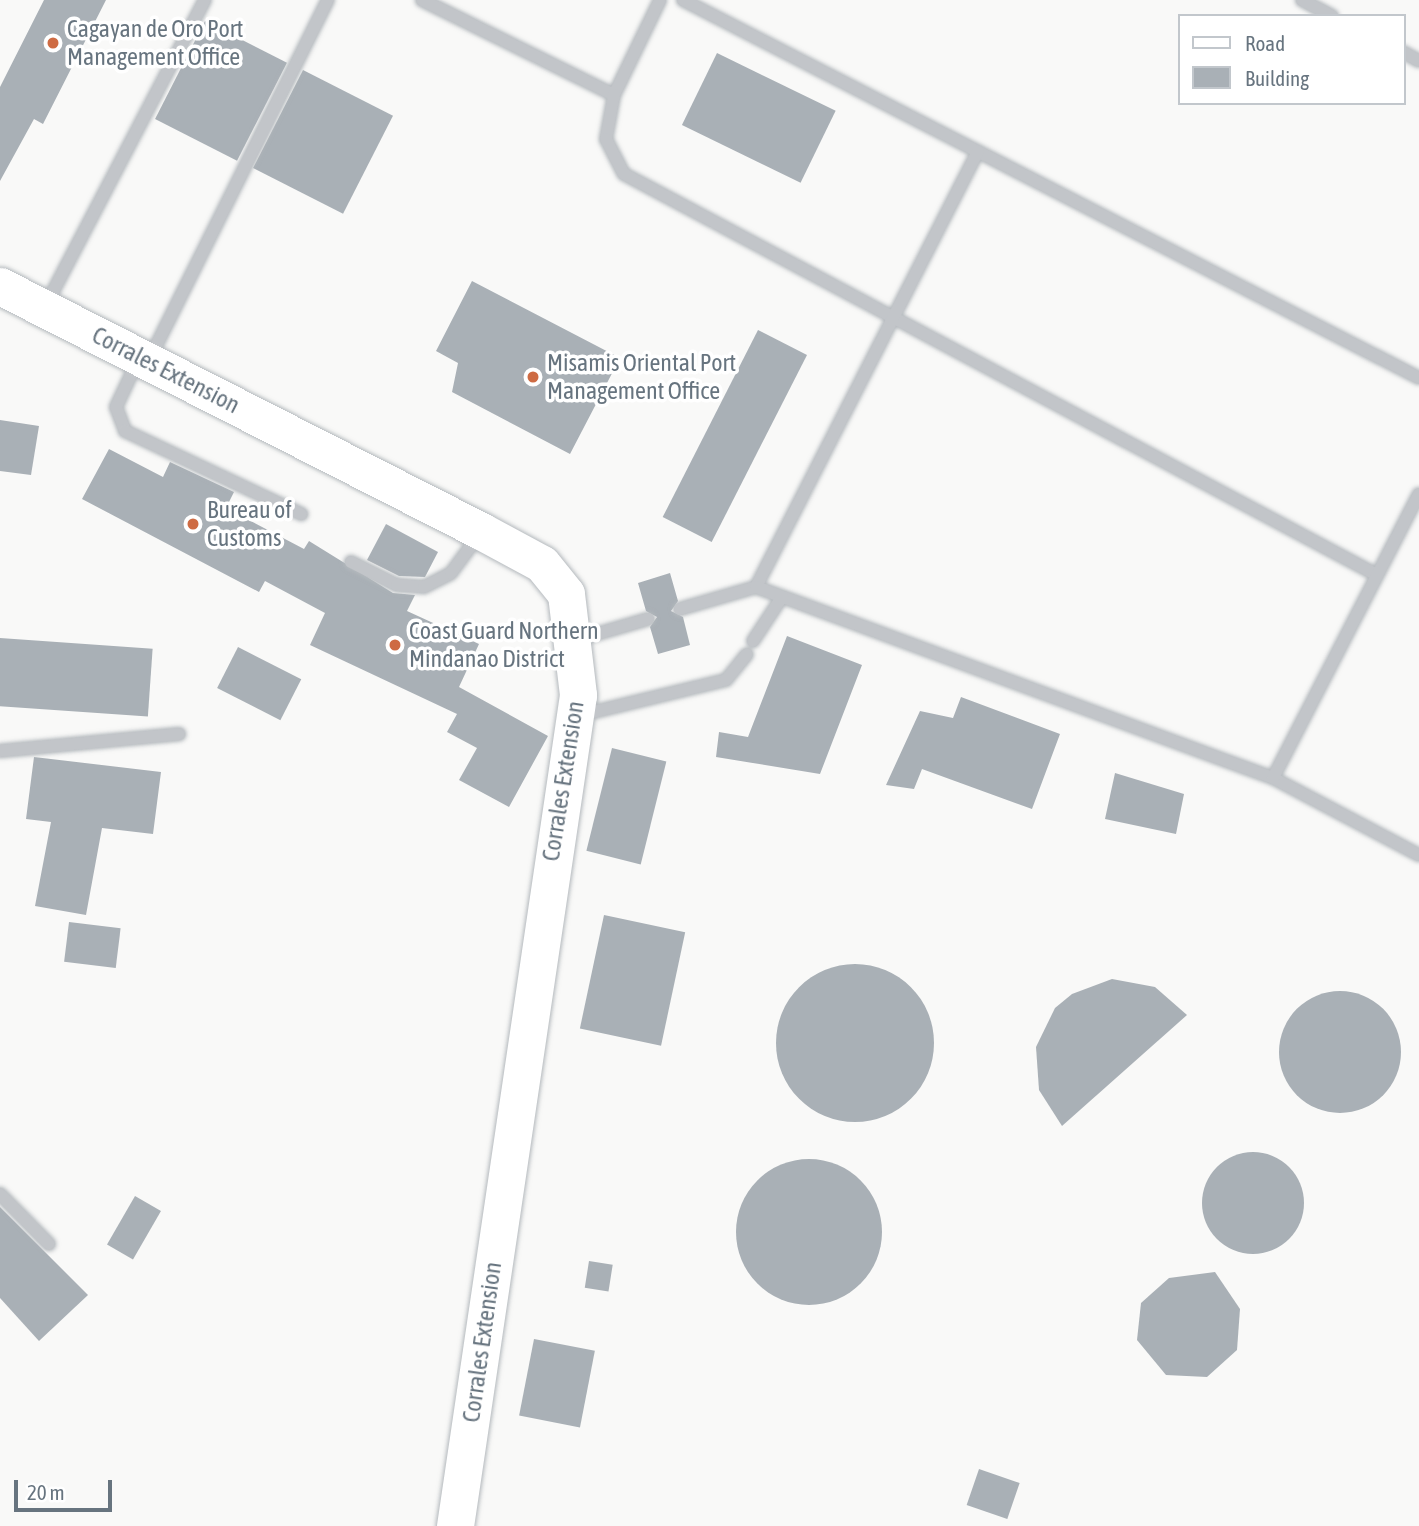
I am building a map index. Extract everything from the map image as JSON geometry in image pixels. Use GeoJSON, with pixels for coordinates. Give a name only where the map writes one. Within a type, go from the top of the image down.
{"type":"FeatureCollection","features":[{"type":"Feature","properties":{"kind":"main road","name":"Corrales Extension"},"geometry":{"type":"LineString","coordinates":[[0,286],[542,564],[566,594],[576,640],[574,717],[455,1526]]}},
{"type":"Feature","properties":{"kind":"lane"},"geometry":{"type":"LineString","coordinates":[[44,309],[205,0]]}},
{"type":"Feature","properties":{"kind":"lane"},"geometry":{"type":"LineString","coordinates":[[301,514],[125,431],[116,407],[144,359],[328,0]]}},
{"type":"Feature","properties":{"kind":"lane"},"geometry":{"type":"LineString","coordinates":[[422,0],[614,95]]}},
{"type":"Feature","properties":{"kind":"lane"},"geometry":{"type":"LineString","coordinates":[[660,0],[614,95],[606,139],[625,174],[898,317],[1377,575]]}},
{"type":"Feature","properties":{"kind":"lane"},"geometry":{"type":"LineString","coordinates":[[684,0],[1419,378]]}},
{"type":"Feature","properties":{"kind":"lane"},"geometry":{"type":"LineString","coordinates":[[1302,0],[1328,14]]}},
{"type":"Feature","properties":{"kind":"lane"},"geometry":{"type":"LineString","coordinates":[[756,587],[898,317],[978,152]]}},
{"type":"Feature","properties":{"kind":"lane"},"geometry":{"type":"LineString","coordinates":[[1273,778],[1419,494]]}},
{"type":"Feature","properties":{"kind":"lane"},"geometry":{"type":"LineString","coordinates":[[351,562],[397,585],[424,587],[451,573],[481,531]]}},
{"type":"Feature","properties":{"kind":"lane"},"geometry":{"type":"LineString","coordinates":[[680,609],[756,587],[1273,778],[1419,855]]}},
{"type":"Feature","properties":{"kind":"lane"},"geometry":{"type":"LineString","coordinates":[[753,641],[782,597]]}},
{"type":"Feature","properties":{"kind":"lane"},"geometry":{"type":"LineString","coordinates":[[576,640],[648,619]]}},
{"type":"Feature","properties":{"kind":"lane"},"geometry":{"type":"LineString","coordinates":[[574,717],[726,680],[747,654]]}},
{"type":"Feature","properties":{"kind":"lane"},"geometry":{"type":"LineString","coordinates":[[0,751],[179,734]]}},
{"type":"Feature","properties":{"kind":"lane"},"geometry":{"type":"LineString","coordinates":[[0,1195],[49,1244]]}},
{"type":"Feature","properties":{"kind":"building","name":"Cagayan de Oro Port Management Office"},"geometry":{"type":"Polygon","coordinates":[[[44,0],[106,0],[43,124],[34,119],[0,181],[0,87],[44,0]]]}},
{"type":"Feature","properties":{"kind":"building"},"geometry":{"type":"Polygon","coordinates":[[[205,21],[287,63],[237,161],[155,119],[205,21]]]}},
{"type":"Feature","properties":{"kind":"building"},"geometry":{"type":"Polygon","coordinates":[[[717,53],[836,111],[801,183],[682,125],[717,53]]]}},
{"type":"Feature","properties":{"kind":"building"},"geometry":{"type":"Polygon","coordinates":[[[303,70],[393,116],[343,214],[253,168],[303,70]]]}},
{"type":"Feature","properties":{"kind":"building","name":"Misamis Oriental Port Management Office"},"geometry":{"type":"Polygon","coordinates":[[[472,281],[620,358],[570,454],[452,392],[458,363],[436,351],[472,281]]]}},
{"type":"Feature","properties":{"kind":"building"},"geometry":{"type":"Polygon","coordinates":[[[758,330],[807,355],[712,542],[663,517],[758,330]]]}},
{"type":"Feature","properties":{"kind":"building"},"geometry":{"type":"Polygon","coordinates":[[[0,420],[39,426],[31,475],[0,471],[0,420]]]}},
{"type":"Feature","properties":{"kind":"building"},"geometry":{"type":"Polygon","coordinates":[[[109,449],[163,477],[170,462],[234,492],[226,508],[304,549],[309,541],[393,593],[415,595],[407,611],[479,644],[459,687],[548,736],[509,807],[459,780],[477,748],[447,732],[457,714],[310,645],[325,613],[265,581],[259,592],[82,499],[109,449]]]}},
{"type":"Feature","properties":{"kind":"building"},"geometry":{"type":"Polygon","coordinates":[[[386,524],[438,552],[425,577],[399,576],[367,560],[386,524]]]}},
{"type":"Feature","properties":{"kind":"building"},"geometry":{"type":"Polygon","coordinates":[[[670,573],[678,601],[671,611],[683,617],[690,645],[658,654],[650,627],[657,617],[646,611],[638,583],[670,573]]]}},
{"type":"Feature","properties":{"kind":"building"},"geometry":{"type":"Polygon","coordinates":[[[787,636],[862,665],[820,774],[716,757],[719,732],[748,737],[787,636]]]}},
{"type":"Feature","properties":{"kind":"building"},"geometry":{"type":"Polygon","coordinates":[[[0,638],[153,649],[148,717],[0,706],[0,638]]]}},
{"type":"Feature","properties":{"kind":"building"},"geometry":{"type":"Polygon","coordinates":[[[238,647],[301,679],[280,720],[217,688],[238,647]]]}},
{"type":"Feature","properties":{"kind":"building"},"geometry":{"type":"Polygon","coordinates":[[[961,697],[1060,734],[1032,809],[922,769],[914,789],[886,785],[920,711],[953,718],[961,697]]]}},
{"type":"Feature","properties":{"kind":"building"},"geometry":{"type":"Polygon","coordinates":[[[612,748],[666,762],[641,864],[586,851],[612,748]]]}},
{"type":"Feature","properties":{"kind":"building"},"geometry":{"type":"Polygon","coordinates":[[[34,757],[161,772],[153,834],[102,828],[86,915],[35,906],[51,822],[26,819],[34,757]]]}},
{"type":"Feature","properties":{"kind":"building"},"geometry":{"type":"Polygon","coordinates":[[[1115,773],[1184,794],[1176,834],[1105,819],[1115,773]]]}},
{"type":"Feature","properties":{"kind":"building"},"geometry":{"type":"Polygon","coordinates":[[[604,915],[685,932],[661,1046],[580,1028],[604,915]]]}},
{"type":"Feature","properties":{"kind":"building"},"geometry":{"type":"Polygon","coordinates":[[[69,922],[121,928],[116,968],[64,962],[69,922]]]}},
{"type":"Feature","properties":{"kind":"building"},"geometry":{"type":"Polygon","coordinates":[[[855,964],[885,970],[911,987],[928,1013],[934,1043],[928,1073],[911,1099],[885,1116],[855,1122],[825,1116],[799,1099],[782,1073],[776,1043],[782,1013],[799,987],[825,970],[855,964]]]}},
{"type":"Feature","properties":{"kind":"building"},"geometry":{"type":"Polygon","coordinates":[[[1112,979],[1155,987],[1187,1015],[1062,1126],[1039,1090],[1036,1047],[1055,1008],[1072,994],[1112,979]]]}},
{"type":"Feature","properties":{"kind":"building"},"geometry":{"type":"Polygon","coordinates":[[[1340,991],[1363,996],[1383,1009],[1396,1029],[1401,1052],[1396,1075],[1383,1095],[1363,1108],[1340,1113],[1317,1108],[1297,1095],[1284,1075],[1279,1052],[1284,1029],[1297,1009],[1317,996],[1340,991]]]}},
{"type":"Feature","properties":{"kind":"building"},"geometry":{"type":"Polygon","coordinates":[[[1253,1152],[1273,1155],[1296,1174],[1301,1183],[1304,1203],[1301,1223],[1282,1246],[1273,1251],[1253,1254],[1233,1251],[1210,1232],[1205,1223],[1202,1203],[1205,1183],[1224,1160],[1233,1155],[1253,1152]]]}},
{"type":"Feature","properties":{"kind":"building"},"geometry":{"type":"Polygon","coordinates":[[[809,1159],[837,1165],[860,1181],[876,1204],[882,1232],[876,1260],[860,1283],[837,1299],[809,1305],[781,1299],[758,1283],[742,1260],[736,1232],[742,1204],[758,1181],[781,1165],[809,1159]]]}},
{"type":"Feature","properties":{"kind":"building"},"geometry":{"type":"Polygon","coordinates":[[[135,1196],[161,1211],[133,1259],[107,1244],[135,1196]]]}},
{"type":"Feature","properties":{"kind":"building"},"geometry":{"type":"Polygon","coordinates":[[[0,1207],[88,1295],[39,1341],[0,1298],[0,1207]]]}},
{"type":"Feature","properties":{"kind":"building"},"geometry":{"type":"Polygon","coordinates":[[[589,1261],[613,1265],[608,1291],[585,1288],[589,1261]]]}},
{"type":"Feature","properties":{"kind":"building"},"geometry":{"type":"Polygon","coordinates":[[[1215,1272],[1240,1309],[1237,1350],[1207,1377],[1166,1375],[1137,1340],[1141,1303],[1169,1278],[1215,1272]]]}},
{"type":"Feature","properties":{"kind":"building"},"geometry":{"type":"Polygon","coordinates":[[[534,1339],[595,1351],[580,1427],[519,1416],[534,1339]]]}},
{"type":"Feature","properties":{"kind":"building"},"geometry":{"type":"Polygon","coordinates":[[[979,1469],[1020,1483],[1007,1519],[967,1505],[979,1469]]]}},
{"type":"Feature","properties":{"kind":"place","name":"Cagayan de Oro Port Management Office"},"geometry":{"type":"Point","coordinates":[53,43]}},
{"type":"Feature","properties":{"kind":"place","name":"Misamis Oriental Port Management Office"},"geometry":{"type":"Point","coordinates":[533,377]}},
{"type":"Feature","properties":{"kind":"place","name":"Bureau of Customs"},"geometry":{"type":"Point","coordinates":[193,524]}},
{"type":"Feature","properties":{"kind":"place","name":"Coast Guard Northern Mindanao District"},"geometry":{"type":"Point","coordinates":[395,645]}}]}
